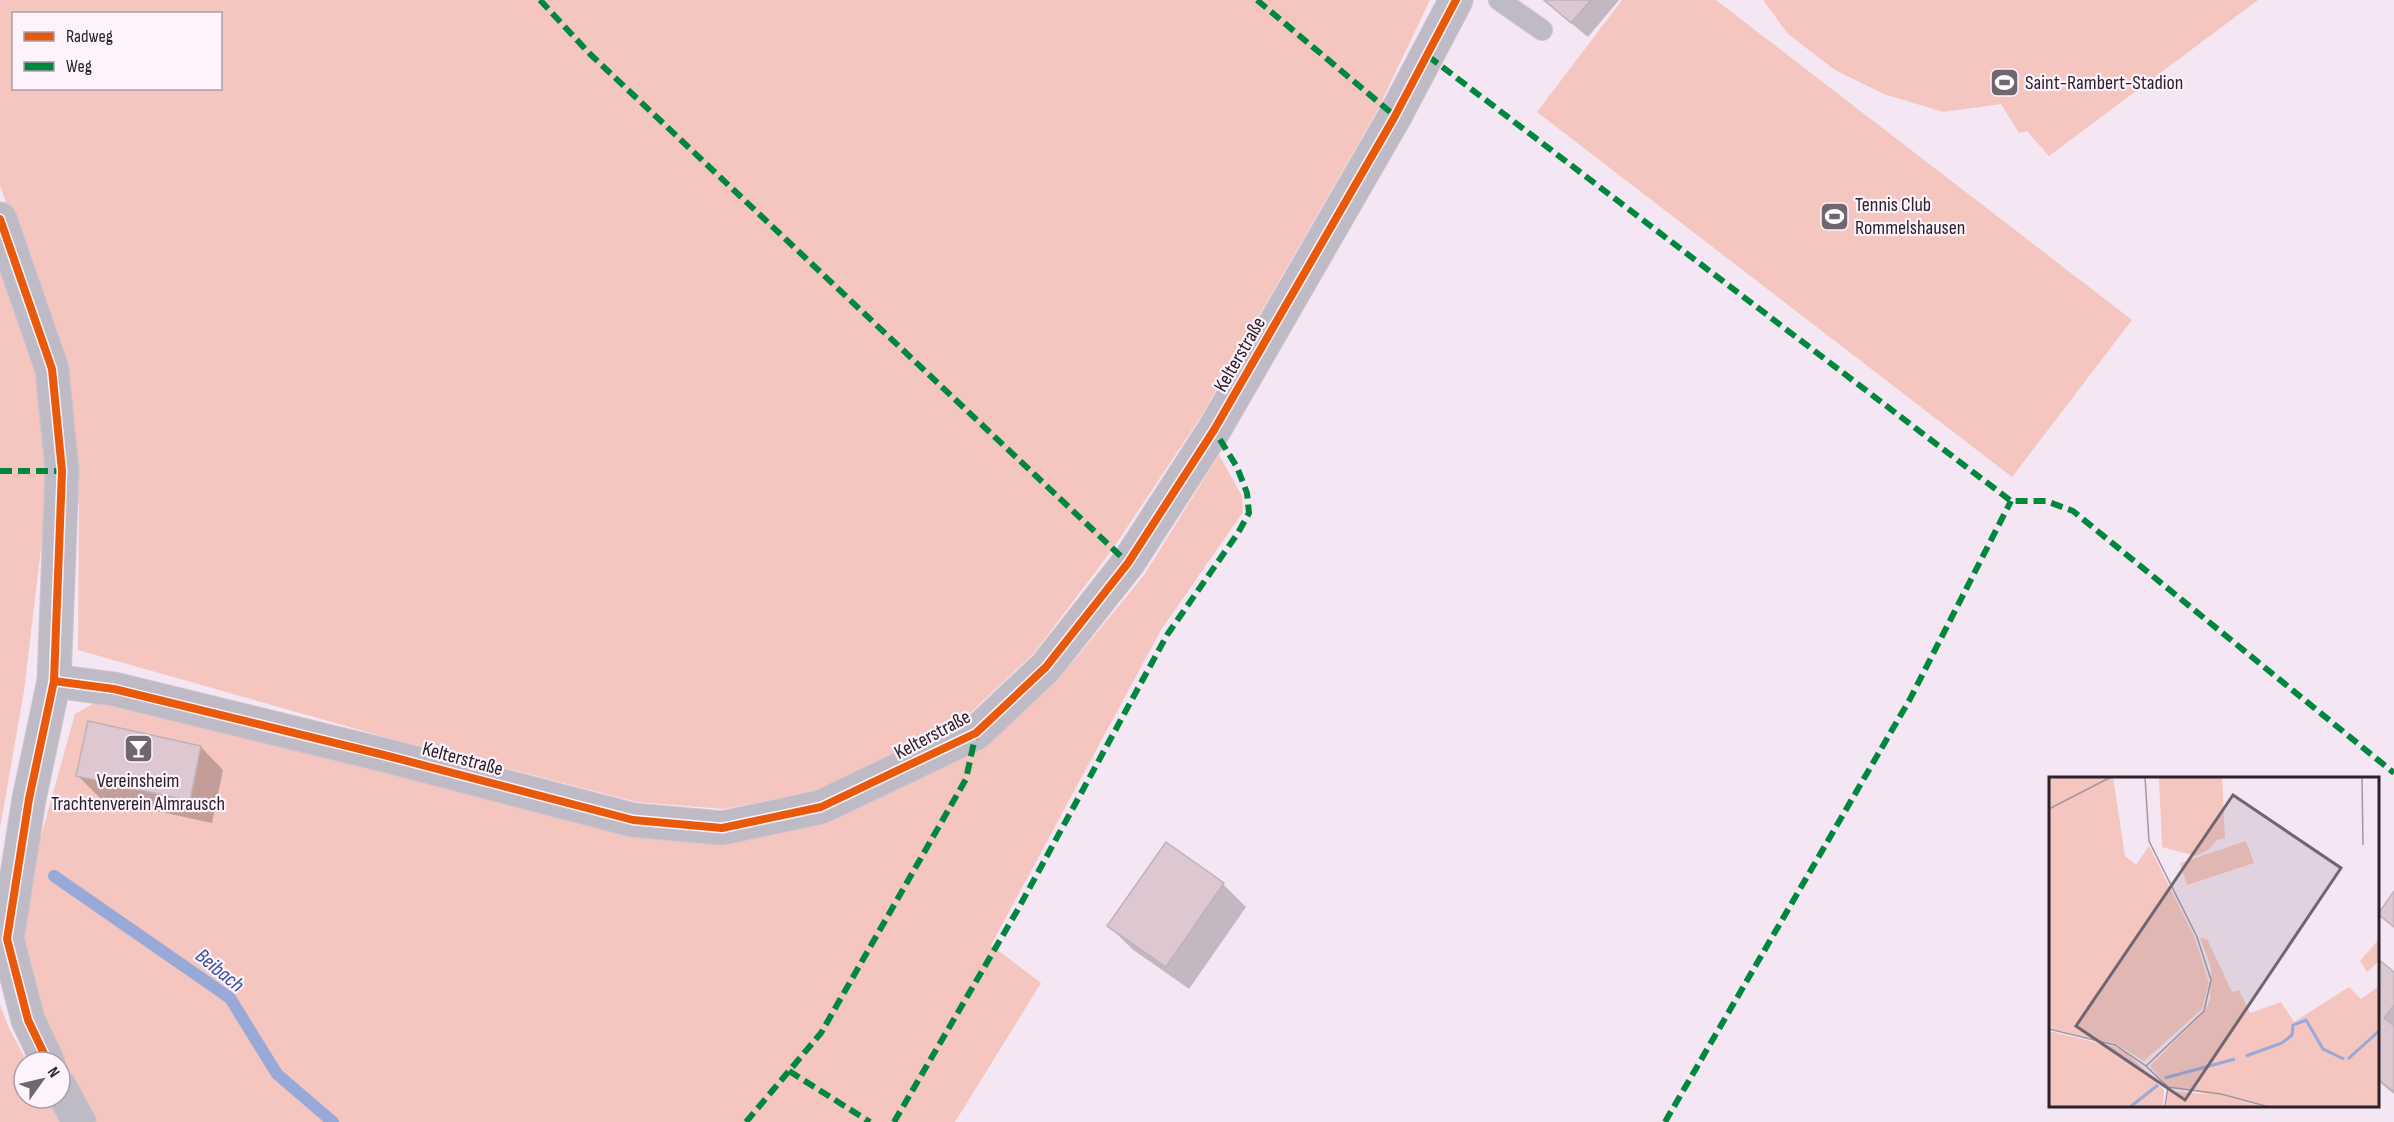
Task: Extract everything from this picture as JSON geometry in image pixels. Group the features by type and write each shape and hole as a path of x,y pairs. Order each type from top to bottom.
{"street":[{"name":"Kelterstraße","path":"54,681 114,689 384,754 633,820 722,828 821,807 976,733 1046,667 1128,563 1214,430 1395,116 1456,0"},
{"path":"0,219 52,369 62,471 54,681 28,799 3,941 28,1020 42,1050"}],"lane":[{"path":"1499,0 1542,30"}],"shaded area":[{"path":"0,0 1430,0 1377,111 1200,418 1112,550 1034,653 948,734 816,791 724,809 637,802 392,739 78,650 79,507 63,367 0,185"},
{"name":"Tennis Club Rommelshausen","path":"1622,0 1716,0 2132,320 2012,477 1537,112"},
{"name":"Saint-Rambert-Stadion","path":"1763,0 2258,0 2049,156 2027,131 2019,133 2001,104 1943,112 1884,94 1835,70 1788,34"},
{"path":"0,264 39,376 47,498 24,691 0,828"},
{"path":"1219,455 1242,496 1243,512 1161,630 991,945 1041,983 955,1122 90,1122 72,1089 72,1050 53,1050 15,930 75,714 103,698 723,844 828,823 986,746 1058,680 1144,575"},
{"path":"0,1004 21,1050 12,1050 12,1110 53,1110 60,1122 0,1122"}],"building":[{"path":"1544,0 1591,0 1571,23"},
{"path":"88,721 201,746 190,801 76,776"},
{"path":"1166,842 1224,883 1166,967 1107,926"},
{"path":"2394,891 2394,927 2379,913"},
{"path":"2379,960 2394,972 2394,1005 2384,1018 2394,1026 2394,1092 2379,1080"}],"waterway":[{"name":"Beibach","path":"54,876 230,998 277,1074 333,1122"}],"marked path":[{"path":"540,0 590,54 1128,563"},
{"path":"1257,0 1395,116"},
{"path":"1428,56 2011,501 2046,501 2073,511 2394,773"},
{"path":"894,1122 1017,911 1167,635 1238,533 1249,513 1247,493 1237,467 1214,430"},
{"path":"0,471 62,471"},
{"path":"1665,1122 1910,699 2011,501"},
{"path":"746,1122 821,1033 966,779 976,733"},
{"path":"789,1071 870,1122"}],"cycle path":[{"path":"54,681 114,689 384,755 633,820 722,828 821,807 976,733 1046,667 1128,563 1214,430 1395,116 1456,0"},
{"path":"0,219 52,369 62,471 54,681 29,799 7,939 28,1020 42,1050"}],"place":[{"name":"Saint-Rambert-Stadion","path":"2004,82"},
{"name":"Tennis Club Rommelshausen","path":"1834,216"},
{"name":"Vereinsheim Trachtenverein Almrausch","path":"138,749"}]}
